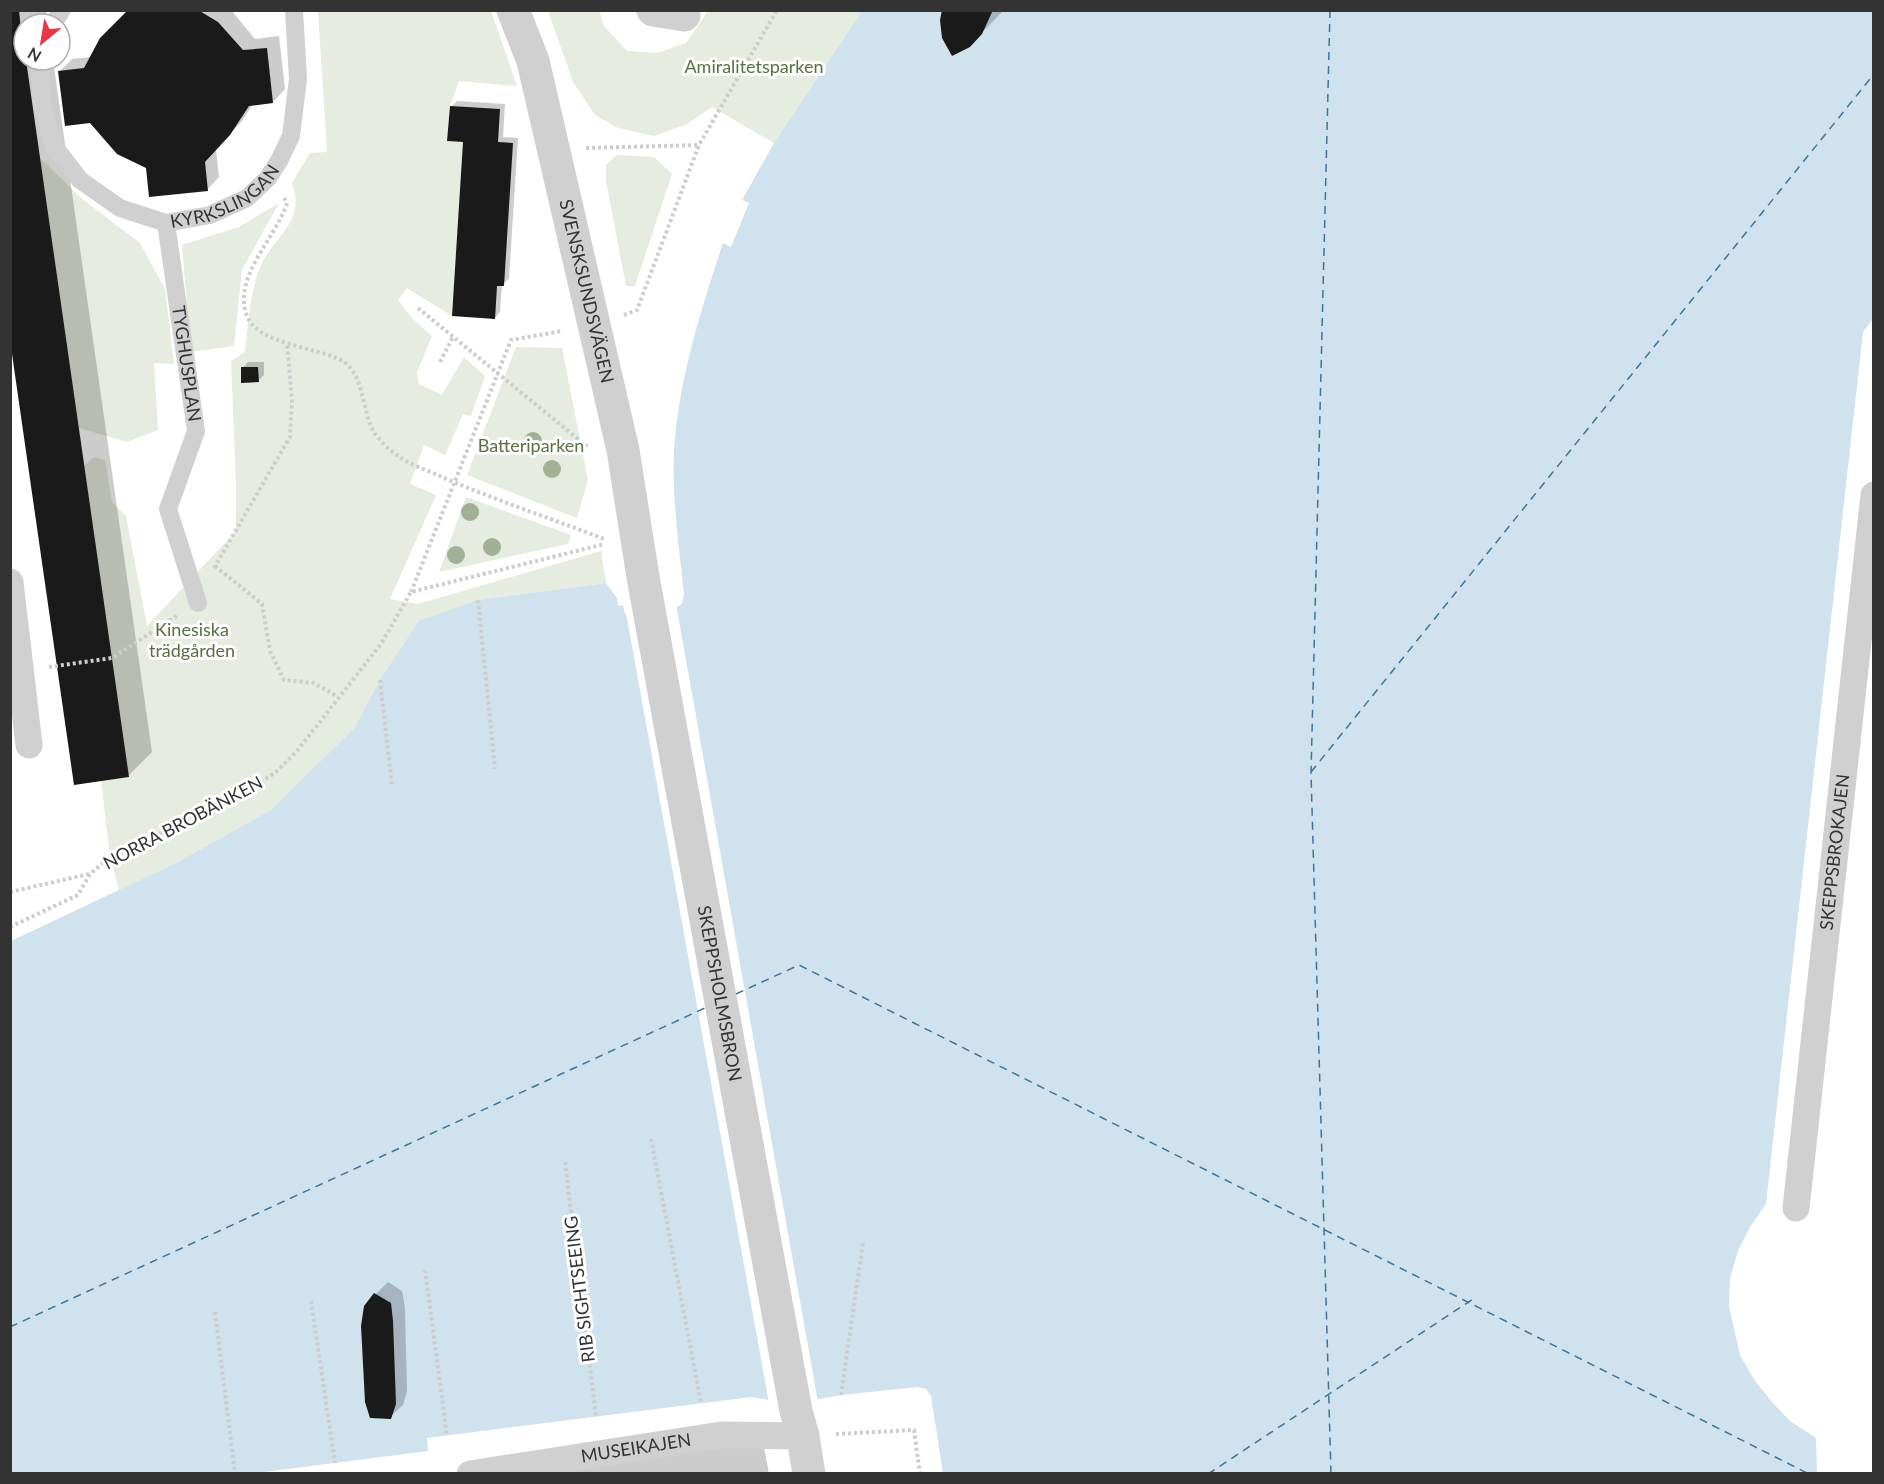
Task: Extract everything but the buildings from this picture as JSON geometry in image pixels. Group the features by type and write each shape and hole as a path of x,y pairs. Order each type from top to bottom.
{"street":[{"name":"SVENSKSUNDSVÄGEN","path":"513,10 533,61 554,149 623,450 643,577"},
{"path":"652,10 684,15"},
{"name":"SKEPPSBROKAJEN","path":"1796,1208 1874,495"},
{"name":"SKEPPSHOLMSBRON","path":"643,577 811,1427 809,1473"},
{"path":"10,582 29,745"},
{"name":"MUSEIKAJEN","path":"470,1473 721,1435 811,1427"}],"lane":[{"name":"KYRKSLINGAN","path":"41,72 42,106 54,146 80,180 120,208 166,223 210,215 247,198 268,178 291,136 298,79 294,10"},
{"name":"TYGHUSPLAN","path":"166,223 196,431 168,509 198,603"}],"path":[{"path":"594,326 637,310 699,145 777,10"},
{"path":"554,149 699,145"},
{"path":"268,178 281,191 287,203 248,278 244,302 248,318 261,332 345,363 358,382 374,432 397,456 454,482 613,542 411,592"},
{"path":"418,308 596,454"},
{"name":"NORRA BROBÄNKEN","path":"10,927 78,895 90,874 110,857 243,794 276,772 297,751 381,644 411,592 511,340 594,326"},
{"path":"441,362 453,337"},
{"path":"57,666 112,658 198,603 215,566 290,437 292,401 287,343"},
{"path":"215,566 262,604 270,651 284,680 314,683 338,697"},
{"path":"478,600 495,769"},
{"path":"380,680 392,786"},
{"path":"10,892 90,874"},
{"path":"651,1139 701,1403"},
{"name":"RIB SIGHTSEEING","path":"565,1162 596,1416"},
{"path":"841,1395 863,1243"},
{"path":"425,1270 447,1436"},
{"path":"311,1301 335,1463"},
{"path":"215,1312 235,1473"},
{"path":"811,1427 914,1430 920,1473"}],"green space":[{"name":"Kinesiska trädgården","path":"318,11 491,11 517,86 459,81 450,106 447,141 463,142 452,316 407,288 398,300 412,318 432,336 417,372 419,384 442,395 464,357 485,376 471,416 463,414 445,455 424,445 410,484 436,495 390,599 418,604 601,551 606,583 478,600 380,680 354,728 272,809 178,862 119,890 110,857 101,781 128,777 84,466 94,457 105,460 112,502 126,516 147,626 236,531 231,361 245,352 252,296 261,265 292,218 295,196 292,183 310,153 327,152"},
{"name":"Amiralitetsparken","path":"548,11 600,11 603,25 627,51 657,53 686,43 708,11 862,11 774,143 712,107 687,124 654,136 618,128 595,115 573,82"},
{"path":"617,155 654,157 672,174 635,286 626,286 606,181 606,165"},
{"path":"40,158 81,198 140,243 165,289 174,364 154,363 158,430 127,442 79,428"},
{"path":"279,203 242,270 234,346 191,352 182,245 239,227"},
{"name":"Batteriparken","path":"516,347 562,348 588,480 577,518 467,475"},
{"path":"466,497 571,535 568,544 439,572"}],"water":[{"path":"862,11 1873,11 1873,319 1863,332 1766,1204 1750,1227 1738,1251 1730,1278 1729,1306 1740,1355 1755,1381 1772,1402 1790,1421 1816,1438 1817,1473 943,1473 931,1396 926,1389 918,1387 841,1395 809,1401 781,1402 751,1397 427,1438 428,1451 256,1473 11,1474 11,941 178,862 272,809 354,728 380,680 419,621 478,600 606,583 617,598 618,606 623,605 625,614 677,607 682,604 684,594 675,506 676,425 685,372 707,294 723,243 731,247 749,203 742,200 774,143"}],"pier":[{"path":"624,602 627,610 676,604 818,1402 781,1405 769,1403"}],"ferry route":[{"path":"1330,10 1311,773 1331,1474"},
{"path":"1311,772 1874,74"},
{"path":"736,994 799,965 1809,1474"},
{"path":"10,1327 705,1008"},
{"path":"1208,1474 1473,1299"}]}
